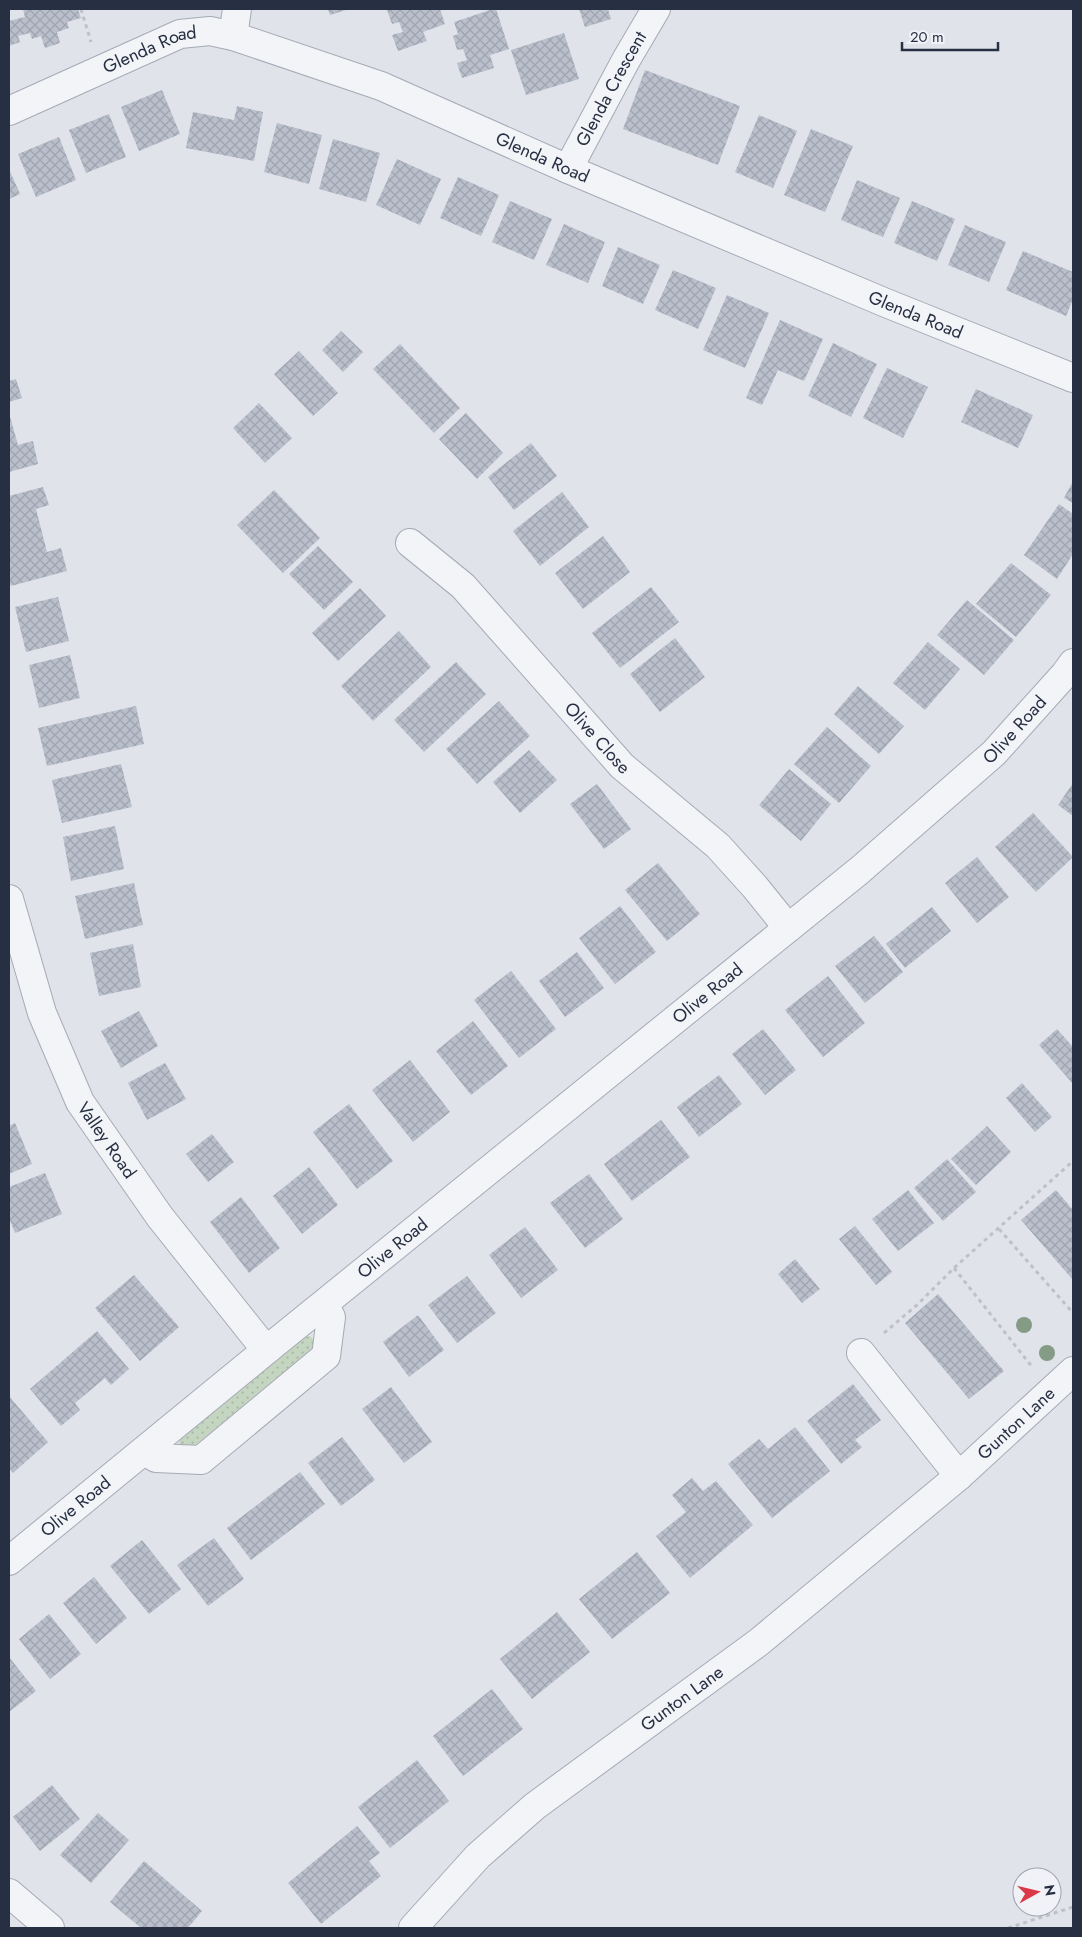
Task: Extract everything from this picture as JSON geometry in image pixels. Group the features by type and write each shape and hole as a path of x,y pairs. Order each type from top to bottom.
{"street":[{"path":"233,36 237,9"},
{"name":"Glenda Crescent","path":"568,169 626,60 656,9"},
{"name":"Glenda Road","path":"9,111 180,34 210,31 233,36 381,86 568,169 886,303 1073,378"},
{"name":"Olive Close","path":"410,543 463,586 622,766 718,846 756,887 788,928"},
{"name":"Olive Road","path":"9,1561 860,870 994,753 1073,663"},
{"name":"Valley Road","path":"9,899 42,1012 80,1102 160,1218 258,1340 269,1348"},
{"path":"144,1451 156,1458 201,1460 326,1356 331,1317 324,1305"},
{"path":"861,1353 959,1476"},
{"name":"Gunton Lane","path":"413,1928 478,1856 535,1806 759,1642 959,1476 1073,1371"},
{"path":"9,1893 50,1928"}],"path":[{"path":"861,1353 917,1305 954,1268 1073,1161"},
{"path":"999,1229 1073,1313"},
{"path":"954,1268 1052,1391"},
{"path":"1008,1928 1073,1907"}],"green space":[{"path":"310,1336 314,1341 312,1349 192,1448 183,1449 179,1443 181,1437 303,1337"}],"building":[{"path":"23,9 78,9 81,18 67,22 69,28 57,32 60,43 45,48 41,36 32,39 30,33 18,36 20,42 9,46 9,21 25,17"},
{"path":"328,9 349,9 330,15"},
{"path":"440,9 445,24 423,32 427,41 398,51 392,35 403,32 399,22 392,24 387,10"},
{"path":"496,9 509,49 490,55 494,68 462,78 457,63 467,60 463,49 457,50 453,36 458,34 454,22"},
{"path":"579,9 608,9 611,19 585,27"},
{"path":"564,33 579,79 526,95 511,50"},
{"path":"645,70 740,106 718,165 623,129"},
{"path":"162,90 180,134 139,151 121,107"},
{"path":"237,106 263,112 254,161 186,148 193,112 234,120"},
{"path":"109,114 126,157 86,173 69,130"},
{"path":"759,115 797,131 773,188 735,172"},
{"path":"277,123 322,135 309,184 264,172"},
{"path":"811,129 853,146 825,212 784,195"},
{"path":"59,137 76,180 36,197 18,154"},
{"path":"333,139 380,153 366,202 319,189"},
{"path":"397,159 441,179 420,225 376,205"},
{"path":"9,169 20,194 9,199"},
{"path":"458,177 499,195 481,236 440,218"},
{"path":"857,180 900,198 883,237 841,220"},
{"path":"510,201 552,219 534,260 492,242"},
{"path":"912,201 955,219 937,261 894,243"},
{"path":"564,224 605,242 588,283 546,265"},
{"path":"965,225 1006,242 989,282 948,265"},
{"path":"618,247 660,265 643,304 602,286"},
{"path":"1023,251 1073,272 1073,299 1066,316 1006,290"},
{"path":"673,270 716,288 698,329 655,310"},
{"path":"727,295 769,313 745,368 703,350"},
{"path":"780,320 823,339 804,381 778,370 762,405 746,398"},
{"path":"341,331 363,352 343,372 322,350"},
{"path":"833,343 877,364 851,417 808,396"},
{"path":"400,344 460,408 434,433 373,369"},
{"path":"299,351 338,393 313,416 274,374"},
{"path":"887,368 928,387 903,438 863,418"},
{"path":"16,379 22,398 9,402 9,381"},
{"path":"976,389 1033,415 1018,448 961,422"},
{"path":"259,403 292,438 265,463 233,428"},
{"path":"9,413 18,445 33,441 38,464 9,472"},
{"path":"466,413 503,453 477,479 439,439"},
{"path":"531,443 557,476 514,510 488,477"},
{"path":"1073,481 1073,503 1064,498"},
{"path":"43,487 49,505 36,509 47,552 61,548 67,571 11,586 9,580 9,496"},
{"path":"274,490 320,538 283,573 237,525"},
{"path":"562,492 589,527 540,566 513,531"},
{"path":"1059,504 1073,514 1073,554 1057,579 1024,555"},
{"path":"603,536 630,572 583,609 555,573"},
{"path":"318,546 353,582 324,610 289,574"},
{"path":"1011,563 1051,595 1016,637 976,604"},
{"path":"651,587 679,622 620,668 592,633"},
{"path":"360,588 386,616 338,661 312,633"},
{"path":"58,597 69,641 26,652 15,607"},
{"path":"967,600 1014,640 984,675 937,635"},
{"path":"399,631 431,667 373,721 341,686"},
{"path":"675,638 705,677 660,712 630,674"},
{"path":"928,642 960,669 925,710 893,683"},
{"path":"70,655 80,698 39,708 29,665"},
{"path":"456,662 486,694 424,752 394,720"},
{"path":"858,686 904,726 879,754 834,714"},
{"path":"499,701 530,736 477,784 446,749"},
{"path":"136,706 144,744 47,766 38,728"},
{"path":"827,727 871,766 839,803 794,764"},
{"path":"529,750 557,780 520,813 493,782"},
{"path":"121,764 132,807 62,823 52,780"},
{"path":"789,769 831,804 801,841 759,805"},
{"path":"1073,783 1073,816 1058,805"},
{"path":"597,784 631,829 604,849 570,804"},
{"path":"1033,813 1073,857 1036,892 995,847"},
{"path":"115,826 124,869 71,881 63,837"},
{"path":"977,857 1009,897 977,923 945,883"},
{"path":"658,863 700,914 667,941 625,890"},
{"path":"134,883 143,925 85,939 75,896"},
{"path":"620,906 656,952 615,984 579,938"},
{"path":"932,907 951,931 905,968 886,944"},
{"path":"874,936 903,972 865,1003 835,966"},
{"path":"133,944 141,987 99,996 90,953"},
{"path":"577,952 604,988 565,1017 539,981"},
{"path":"511,971 556,1029 519,1058 474,1000"},
{"path":"828,976 865,1023 823,1057 785,1010"},
{"path":"139,1011 158,1046 121,1068 101,1031"},
{"path":"473,1021 508,1066 471,1095 436,1051"},
{"path":"763,1029 796,1070 765,1095 732,1054"},
{"path":"1057,1029 1073,1047 1073,1084 1039,1045"},
{"path":"410,1060 450,1112 413,1142 372,1090"},
{"path":"165,1063 186,1099 147,1120 128,1083"},
{"path":"719,1075 742,1104 699,1137 677,1107"},
{"path":"1022,1083 1052,1117 1035,1132 1006,1098"},
{"path":"349,1104 393,1161 357,1189 313,1132"},
{"path":"661,1120 690,1157 632,1201 604,1164"},
{"path":"15,1123 32,1164 9,1174 9,1126"},
{"path":"987,1126 1011,1152 976,1185 951,1159"},
{"path":"212,1134 234,1162 208,1182 186,1154"},
{"path":"947,1159 976,1192 943,1221 914,1188"},
{"path":"309,1167 338,1205 302,1234 273,1196"},
{"path":"45,1173 62,1214 15,1233 9,1218 9,1187"},
{"path":"589,1174 623,1219 585,1248 550,1203"},
{"path":"908,1190 934,1223 898,1251 872,1219"},
{"path":"1056,1190 1073,1210 1073,1280 1021,1220"},
{"path":"241,1197 280,1248 249,1273 210,1222"},
{"path":"855,1226 892,1272 876,1285 839,1239"},
{"path":"525,1227 558,1270 521,1298 489,1255"},
{"path":"795,1259 820,1289 802,1303 778,1274"},
{"path":"134,1275 179,1327 140,1361 95,1308"},
{"path":"467,1276 496,1313 457,1343 428,1305"},
{"path":"938,1294 1004,1371 969,1399 905,1323"},
{"path":"418,1315 444,1350 409,1377 383,1342"},
{"path":"97,1331 129,1369 111,1385 105,1378 75,1403 80,1410 61,1426 30,1389"},
{"path":"853,1384 881,1420 855,1440 862,1447 841,1464 807,1421"},
{"path":"391,1387 432,1442 404,1463 362,1409"},
{"path":"9,1396 48,1442 13,1473 9,1468"},
{"path":"795,1427 830,1471 772,1518 728,1464 759,1439 768,1449"},
{"path":"342,1437 375,1480 341,1506 308,1463"},
{"path":"300,1472 325,1504 251,1560 227,1528"},
{"path":"692,1478 703,1491 716,1481 753,1525 690,1578 656,1536 686,1512 672,1495"},
{"path":"214,1538 244,1579 208,1606 177,1565"},
{"path":"142,1540 181,1589 149,1614 110,1566"},
{"path":"637,1552 670,1593 612,1639 579,1599"},
{"path":"94,1577 127,1618 96,1644 63,1603"},
{"path":"557,1612 590,1652 532,1699 500,1659"},
{"path":"49,1614 81,1654 50,1679 19,1639"},
{"path":"9,1657 36,1691 9,1712"},
{"path":"492,1689 523,1729 463,1776 433,1736"},
{"path":"417,1760 449,1801 390,1848 358,1807"},
{"path":"52,1785 80,1819 40,1851 13,1817"},
{"path":"98,1813 129,1840 91,1883 60,1855"},
{"path":"357,1826 380,1853 369,1861 381,1876 321,1924 288,1883"},
{"path":"144,1861 202,1911 188,1928 141,1928 110,1902"}]}
